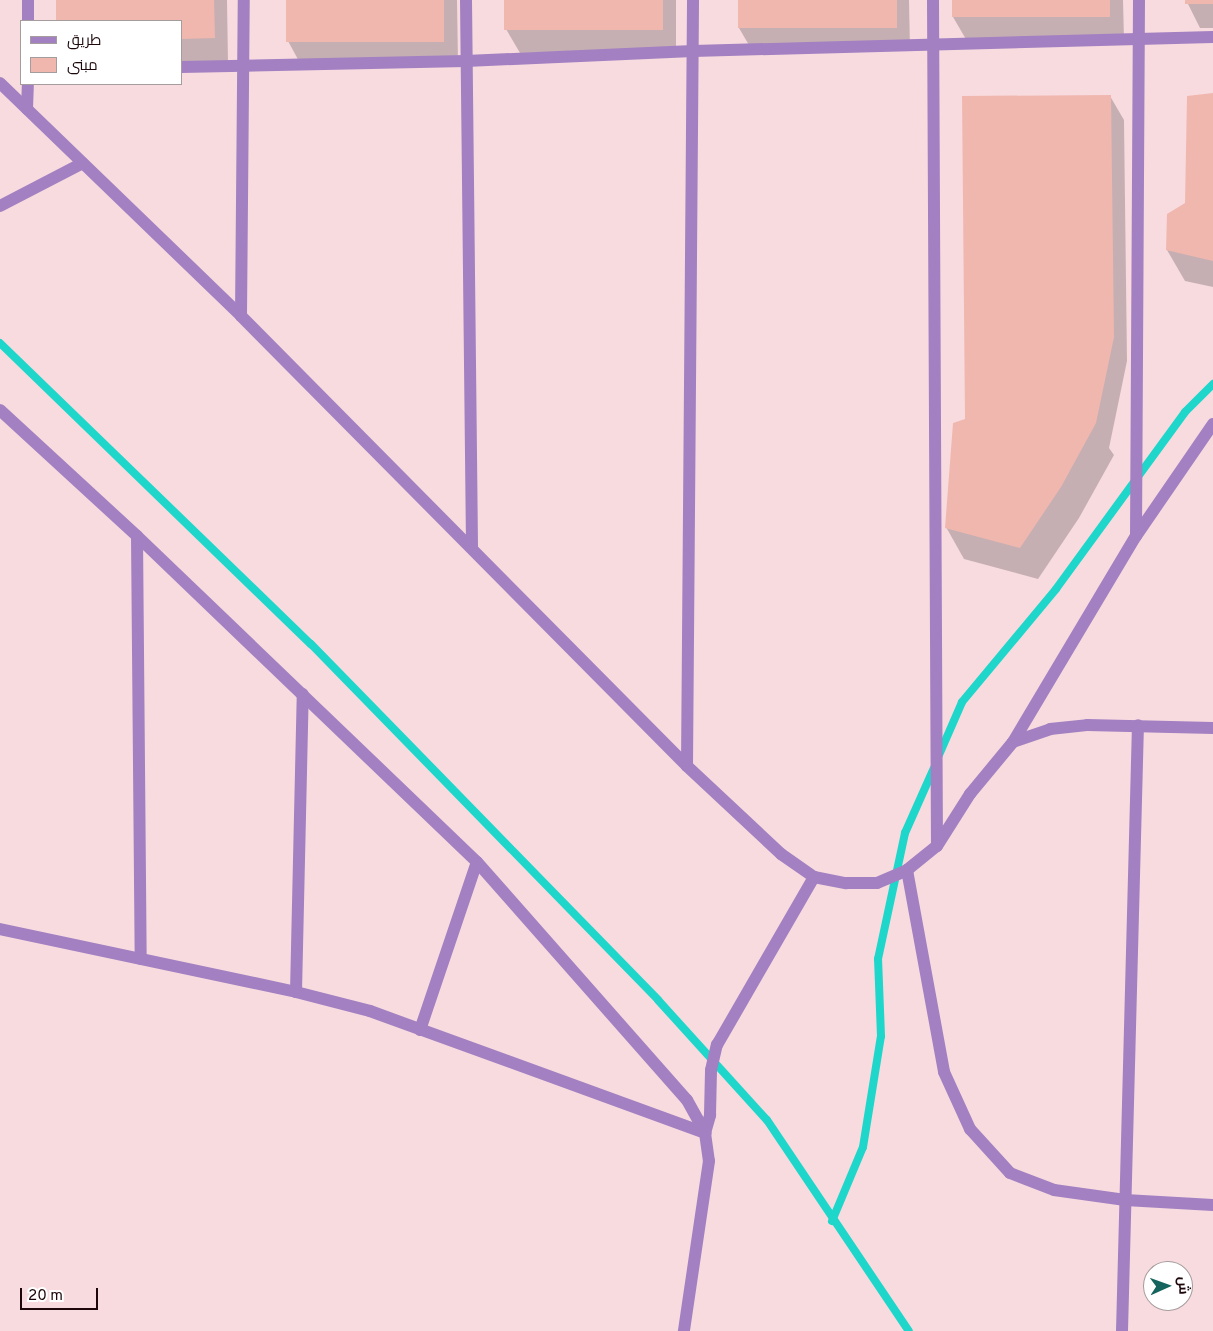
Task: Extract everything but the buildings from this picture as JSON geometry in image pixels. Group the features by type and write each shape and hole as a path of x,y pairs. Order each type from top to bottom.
{"street":[{"path":"28,0 28,20"},
{"path":"241,316 244,0"},
{"path":"466,0 472,547"},
{"path":"687,766 693,0"},
{"path":"933,0 935,43 937,846"},
{"path":"1136,536 1139,0"},
{"path":"182,67 466,62 693,51 1213,37"},
{"path":"0,83 241,316 687,766 781,854 814,877 846,883 877,883 907,870 937,846 970,794 1013,742 1136,536 1213,424"},
{"path":"27,109 28,85"},
{"path":"0,206 83,163"},
{"path":"0,410 137,536 477,862 687,1100 704,1133 709,1161 684,1331"},
{"path":"137,536 142,959"},
{"path":"296,992 303,694"},
{"path":"1013,742 1050,729 1087,725 1213,728"},
{"path":"1122,1331 1138,725"},
{"path":"420,1030 477,862"},
{"path":"907,870 944,1072 970,1129 1010,1173 1054,1190 1125,1200 1213,1205"},
{"path":"704,1133 710,1116 711,1070 717,1045 814,877"},
{"path":"0,929 296,992 370,1011 704,1133"}],"waterway":[{"path":"0,343 311,644 658,1000 767,1120 909,1331"},
{"path":"939,755 962,702 1056,589 1185,412 1213,384"},
{"path":"832,1221 863,1147 881,1036 878,959 905,833 934,768"}]}
